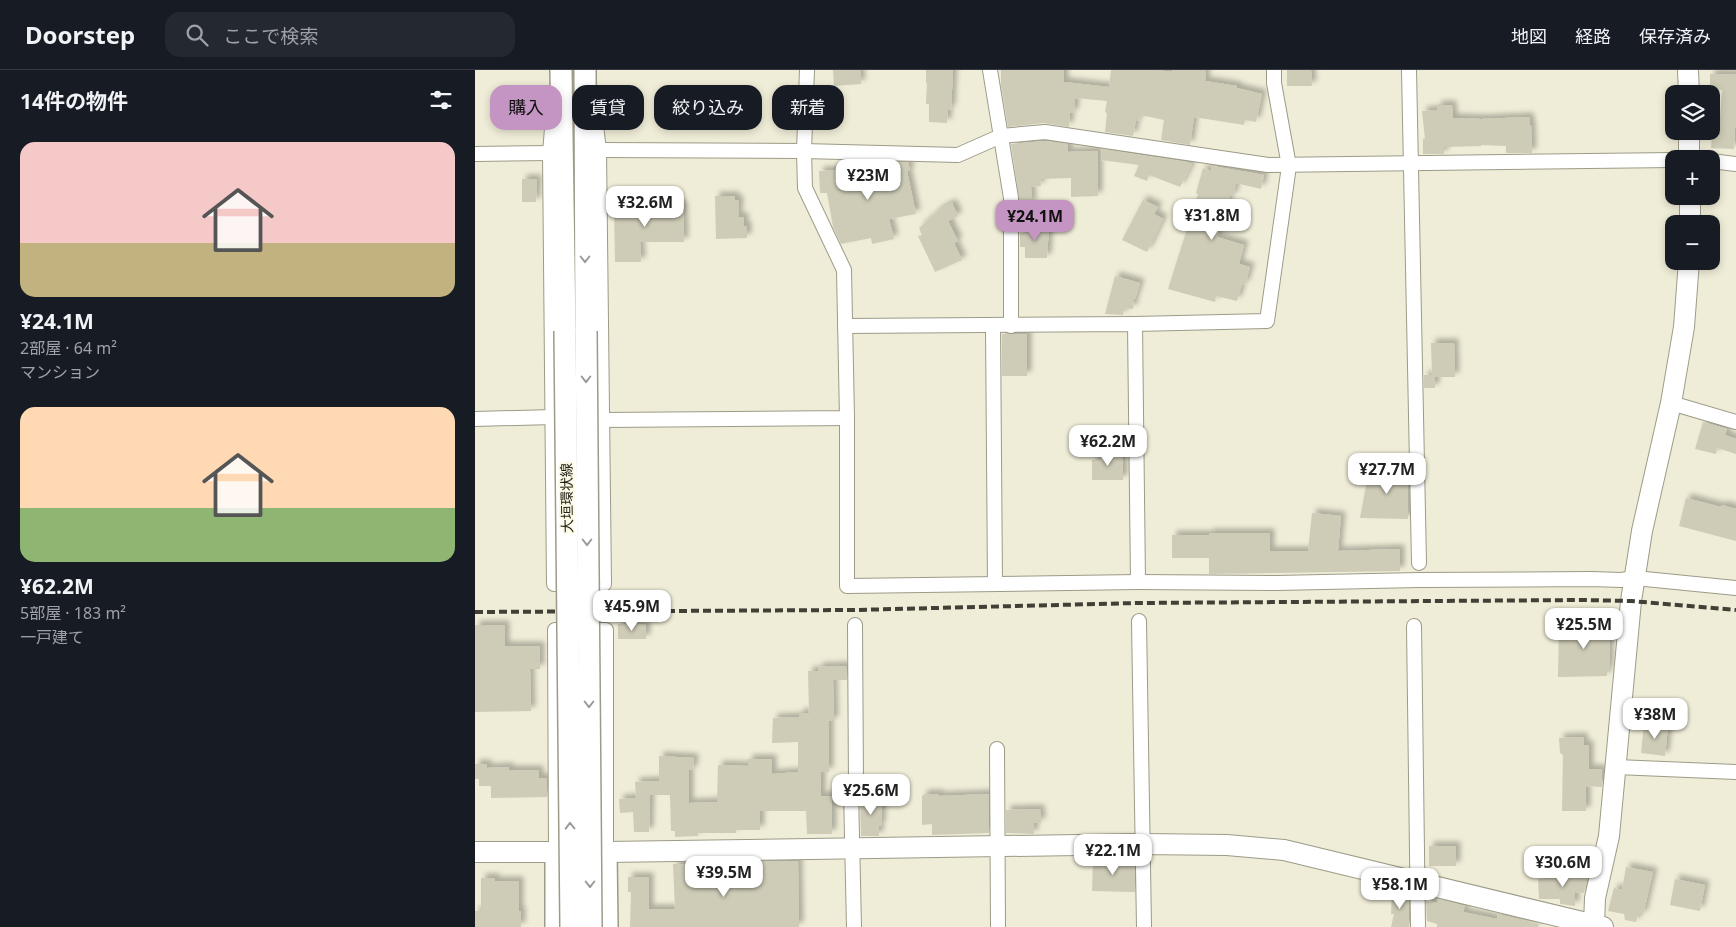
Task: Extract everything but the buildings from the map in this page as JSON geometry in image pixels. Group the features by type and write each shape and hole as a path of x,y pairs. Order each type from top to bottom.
{"main road":[{"name":"大垣環状線","path":"561,74 576,331 591,927"},
{"name":"大垣環状線","path":"571,927 576,331 585,74"},
{"path":"556,852 556,927"},
{"path":"606,852 607,927"}],"street":[{"path":"807,70 804,151 805,188 844,270 847,418 847,586 1139,582 1276,583 1591,578 1621,580 1635,578 1736,588"},
{"path":"991,70 1011,198 1011,326"},
{"path":"845,326 1011,326 1267,322 1289,166 1274,83 1274,70"},
{"path":"1409,70 1419,562"},
{"path":"1688,70 1689,85"},
{"path":"561,74 553,115 549,153 554,584 604,584 599,150 594,106 585,74"},
{"path":"599,150 804,151 958,155 1001,136 1045,132 1268,166 1665,160"},
{"path":"475,154 549,153"},
{"path":"1720,162 1736,164"},
{"path":"475,852 606,852 1143,844 1227,845 1285,850 1597,926 1595,898 1609,836 1627,641 1635,578 1642,531 1671,403 1683,327 1688,270"},
{"path":"1135,324 1139,582"},
{"path":"993,326 995,584"},
{"path":"1671,403 1736,422"},
{"path":"475,419 553,418"},
{"path":"602,420 847,418"},
{"path":"1139,620 1144,927"},
{"path":"854,927 851,791 856,784 855,625"},
{"path":"1414,626 1418,927"},
{"path":"556,852 555,630 605,630 606,852"},
{"path":"997,749 998,927"},
{"path":"1616,767 1736,772"}],"railway":[{"path":"475,612 854,610 1138,603 1584,600 1631,601 1736,610"}]}
